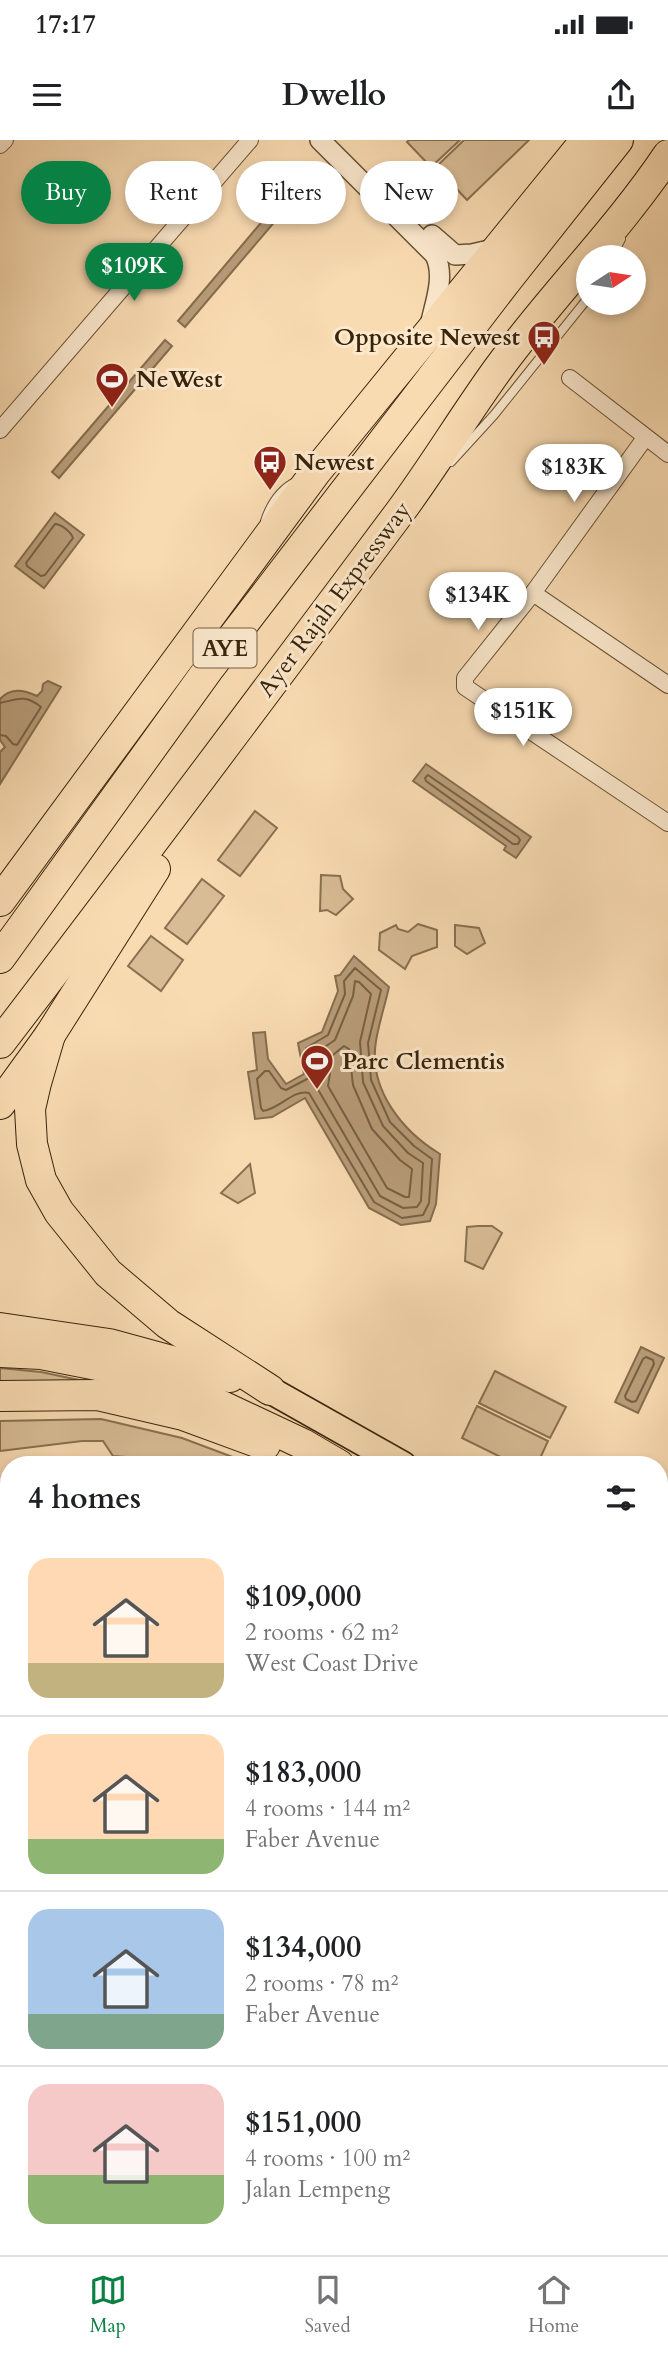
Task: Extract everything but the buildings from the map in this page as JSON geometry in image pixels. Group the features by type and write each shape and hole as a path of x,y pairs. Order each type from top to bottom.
{"highway":[{"path":"0,901 315,473 586,140"},
{"name":"AYE","path":"0,958 210,667 618,140"},
{"name":"Ayer Rajah Expressway","path":"0,1043 401,510 497,370 550,301 651,180 668,155"},
{"path":"0,1104 50,1035 153,873 158,860 162,831"},
{"path":"50,1035 30,1110 32,1144 41,1180 59,1212 108,1273 168,1324 270,1390"},
{"path":"6,1340 109,1344 201,1367 270,1390"},
{"path":"6,1340 41,1354 102,1366 190,1391 324,1456"},
{"path":"0,1396 97,1395 183,1415 291,1456"}],"main road":[{"path":"270,1390 386,1456"}],"street":[{"path":"0,145 5,140"},
{"path":"0,430 250,140"},
{"path":"320,140 341,150 450,253 472,254 499,248"},
{"path":"341,150 438,261 440,278 429,331"},
{"path":"569,378 668,454"},
{"path":"645,438 533,593 465,678 465,687 668,822"},
{"path":"533,593 668,685"}],"lane":[{"path":"628,224 651,180"},
{"path":"618,245 623,235"},
{"path":"446,468 502,406 576,313"},
{"path":"401,510 437,476"}],"shaded area":[{"path":"460,140 437,161 425,161 407,142"},
{"path":"464,140 529,140 467,200 458,190 458,161 442,161"},
{"path":"255,811 277,828 240,876 218,860"},
{"path":"321,875 340,876 343,889 353,899 336,915 327,910 320,911"},
{"path":"202,879 224,896 187,944 165,928"},
{"path":"418,924 437,930 437,947 412,956 405,969 379,950 380,933 396,925 398,929 408,932"},
{"path":"455,925 479,928 485,943 467,954 455,946"},
{"path":"151,936 183,960 161,991 128,966"},
{"path":"250,1164 255,1193 238,1203 221,1193"},
{"path":"492,1226 502,1233 483,1269 465,1261 467,1227"},
{"path":"0,1368 41,1372 98,1384 0,1386"},
{"path":"495,1371 566,1407 550,1438 479,1403"},
{"path":"477,1406 548,1441 541,1456 499,1456 462,1438"},
{"path":"101,1419 182,1438 230,1456 113,1456 103,1441 0,1451 0,1421"}],"water":[{"path":"260,224 273,224 185,327 178,321"},
{"name":"NeWest","path":"165,340 172,346 59,478 52,472"},
{"path":"55,513 84,535 44,588 15,566"},
{"path":"48,681 61,687 0,784 0,752 5,747 0,740 0,699 18,691 37,696 42,691 43,684"},
{"path":"426,764 531,837 516,858 504,850 506,846 413,781"},
{"name":"Parc Clementis","path":"354,956 389,987 376,1041 377,1076 383,1092 401,1121 426,1145 440,1154 436,1204 430,1221 401,1225 369,1208 305,1098 272,1117 255,1119 248,1072 257,1070 253,1033 265,1032 268,1059 286,1084 304,1074 298,1043 322,1032 338,991 335,976 340,975"},
{"path":"641,1347 664,1358 638,1413 615,1402"}],"place":[{"name":"Opposite Newest","path":"544,367"},
{"name":"NeWest","path":"112,409"},
{"name":"Newest","path":"270,492"},
{"name":"Parc Clementis","path":"317,1091"}]}
